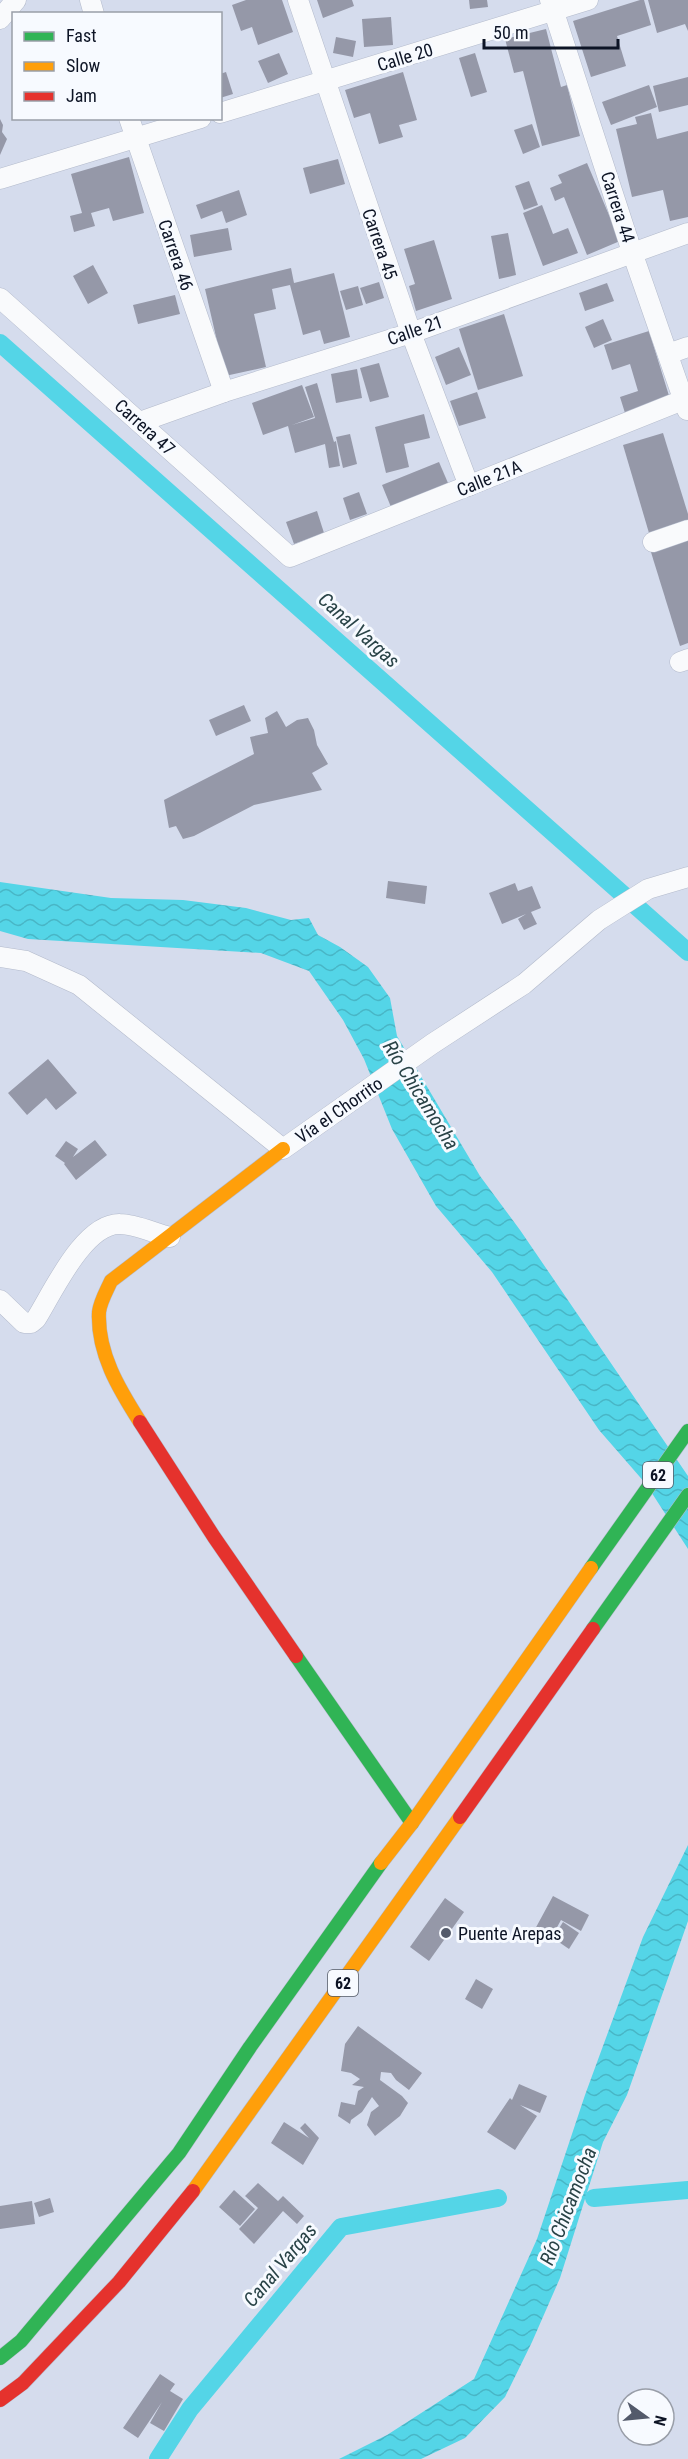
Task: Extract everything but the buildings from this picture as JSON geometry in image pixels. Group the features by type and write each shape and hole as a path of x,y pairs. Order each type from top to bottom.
{"main road":[{"path":"283,1149 111,1281 99,1310 103,1351 123,1395 214,1537 412,1823"},
{"name":"62","path":"0,2358 21,2341 179,2153 373,1873 412,1823 688,1431"},
{"name":"62","path":"0,2400 23,2383 120,2282 208,2173 688,1495"}],"street":[{"path":"0,19 16,0"},
{"name":"Carrera 45","path":"298,0 411,333 469,486"},
{"name":"Calle 20","path":"222,112 325,82 552,5 588,0"},
{"name":"Carrera 44","path":"552,5 632,252 687,403"},
{"name":"Carrera 46","path":"130,120 224,392"},
{"path":"0,179 194,120"},
{"name":"Calle 21","path":"140,422 224,392 411,333 688,233"},
{"name":"Carrera 47","path":"0,298 290,557"},
{"path":"668,354 688,348"},
{"name":"Calle 21A","path":"290,557 687,403"},
{"path":"653,542 688,530"},
{"name":"Vía el Chorrito","path":"0,957 26,961 79,985 283,1149 432,1044 524,984 599,920 648,889 688,877"},
{"path":"0,1300 24,1323 31,1323 36,1319 76,1253 99,1229 119,1224 170,1237"}],"water":[{"name":"Río Chicamocha","path":"0,882 111,898 183,900 246,908 291,920 309,918 318,935 368,967 390,998 397,1036 480,1176 520,1230 688,1476 688,1549 646,1484 599,1430 492,1272 436,1206 392,1129 364,1059 343,1020 309,971 261,953 28,939 0,931"},
{"name":"Río Chicamocha","path":"688,1845 688,1921 627,2095 603,2142 560,2278 505,2397 465,2438 421,2459 339,2459 387,2435 474,2379 537,2239 585,2095 643,1937"}],"waterway":[{"name":"Canal Vargas","path":"0,343 688,952"},
{"name":"Canal Vargas","path":"594,2198 688,2190"},
{"name":"Canal Vargas","path":"158,2459 190,2409 341,2227 498,2198"}],"traffic: fast":[{"path":"591,1568 688,1431"},
{"path":"593,1629 688,1495"},
{"path":"296,1656 412,1823"},
{"path":"0,2358 21,2341 179,2153 250,2047 381,1863"}],"traffic: slow":[{"path":"140,1422 117,1384 102,1342 99,1312 111,1281 283,1149"},
{"path":"381,1863 412,1823 591,1568"},
{"path":"193,2191 460,1817"}],"traffic: jam":[{"path":"140,1422 214,1537 296,1656"},
{"path":"460,1817 593,1629"},
{"path":"0,2400 23,2383 119,2282 193,2191"}],"place":[{"name":"Puente Arepas","path":"446,1933"}]}
